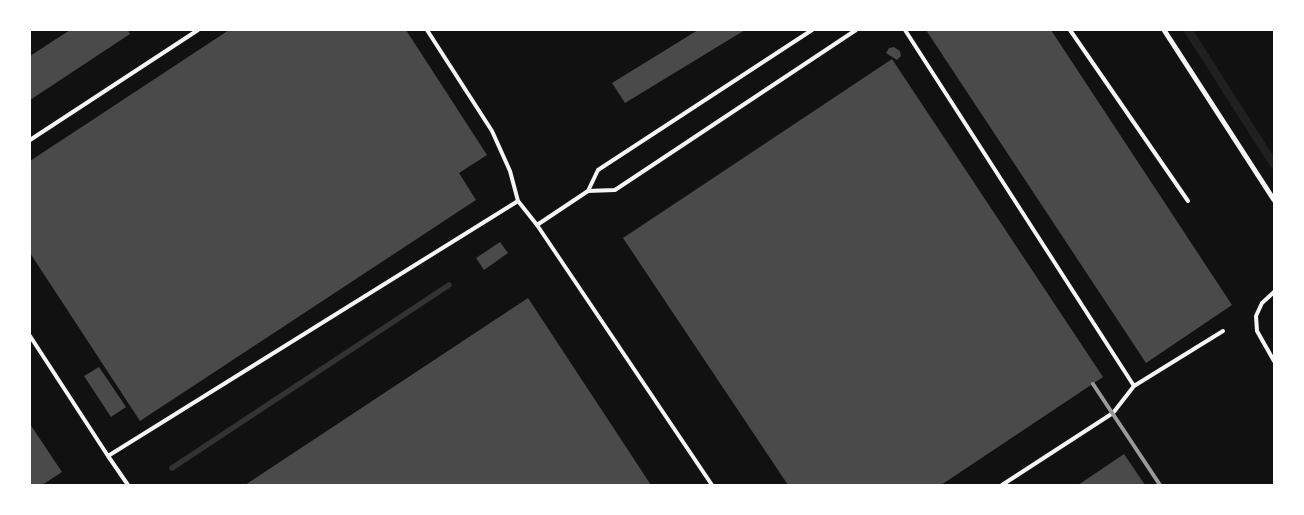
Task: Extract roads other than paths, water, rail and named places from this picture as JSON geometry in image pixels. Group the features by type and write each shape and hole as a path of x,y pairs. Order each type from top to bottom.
{"street":[{"path":"1164,30 1274,200"}],"lane":[{"path":"30,140 198,30"},
{"path":"427,30 492,131 510,171 518,201 537,225 712,485"},
{"path":"537,225 588,191 598,170 812,30"},
{"path":"588,191 615,190 856,30"},
{"path":"905,30 1134,386"},
{"path":"1070,30 1188,201"},
{"path":"108,456 518,201"},
{"path":"1274,292 1262,303 1256,316 1257,331 1274,361"},
{"path":"1002,485 1113,414 1134,386 1223,331"},
{"path":"30,336 128,485"}],"waterway":[{"path":"172,468 449,285"}],"railway":[{"path":"1093,384 1160,485"}]}
